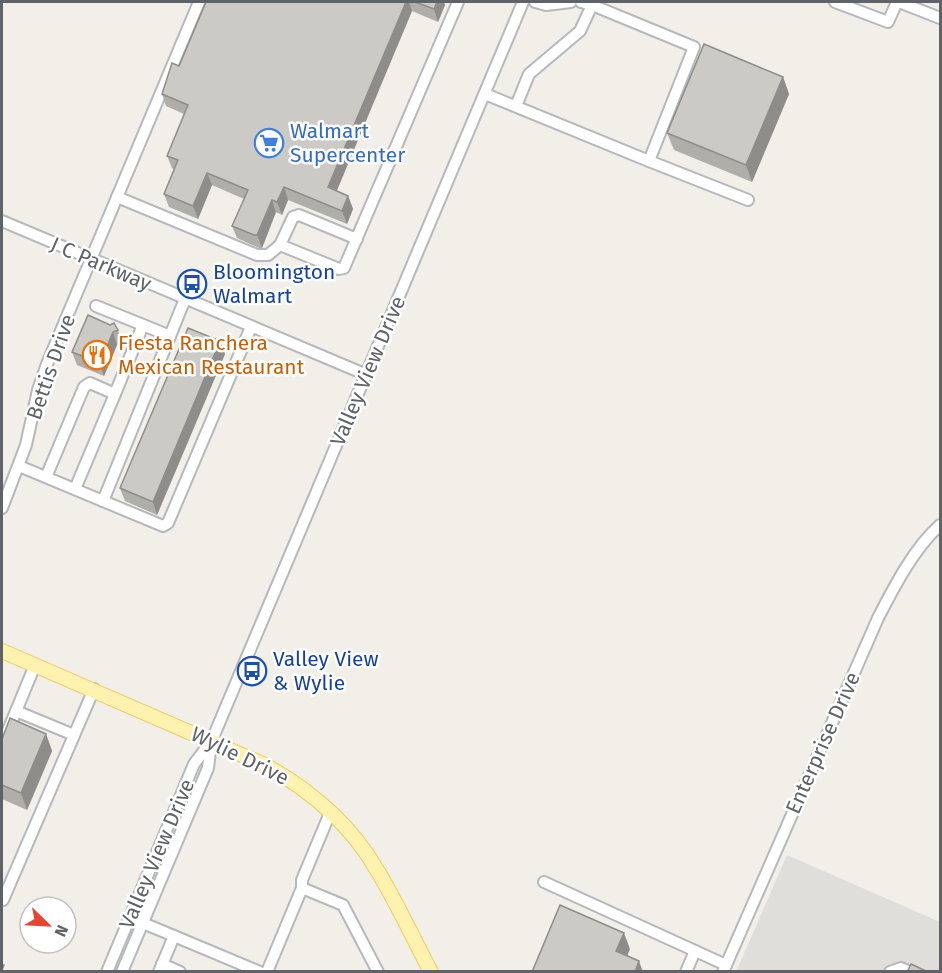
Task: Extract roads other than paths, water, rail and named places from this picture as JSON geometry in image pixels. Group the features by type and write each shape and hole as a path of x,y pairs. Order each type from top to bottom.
{"main road":[{"name":"Wylie Drive","path":"2,651 212,740 286,776 319,801 368,855 431,972"}],"street":[{"name":"Bettis Drive","path":"2,508 26,445 47,364 199,2"},
{"path":"280,245 339,269 344,268 458,2"},
{"name":"Valley View Drive","path":"107,972 194,764 212,740 523,2"},
{"path":"535,2 546,5 571,2"},
{"path":"835,2 888,22 898,2 940,18"},
{"path":"516,106 529,74 580,31 586,3 694,47 649,160"},
{"path":"485,94 748,200"},
{"path":"117,197 257,255 268,255 280,245 293,217 299,215 357,239"},
{"name":"J C Parkway","path":"2,221 367,375"},
{"path":"103,501 185,299"},
{"path":"96,306 170,336"},
{"path":"75,489 142,325"},
{"path":"19,466 164,526 168,524 251,327"},
{"path":"46,477 84,387 90,383 115,394"},
{"name":"Enterprise Drive","path":"724,968 878,618 897,581 932,532 940,525"},
{"path":"2,745 35,664"},
{"path":"2,900 94,689"},
{"path":"16,711 74,735"},
{"name":"Valley View Drive","path":"122,972 208,768 212,740"},
{"path":"267,972 330,813"},
{"path":"544,882 695,951 724,968"},
{"path":"302,888 343,905 378,972"},
{"path":"130,918 260,972"},
{"path":"174,936 160,968 180,972"},
{"path":"686,972 695,951"},
{"path":"890,972 901,968 910,972"}],"place":[{"name":"Walmart Supercenter","path":"269,143"},
{"name":"Bloomington Walmart","path":"192,284"},
{"name":"Fiesta Ranchera Mexican Restaurant","path":"97,355"},
{"name":"Valley View & Wylie","path":"252,671"}]}
